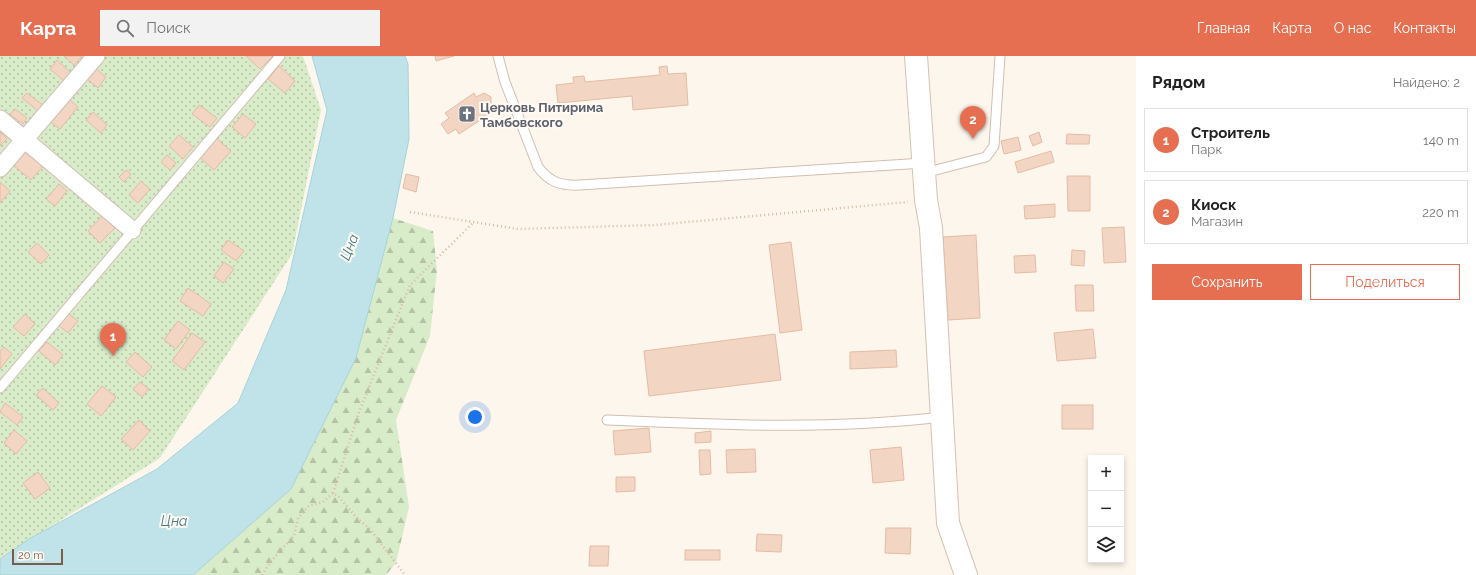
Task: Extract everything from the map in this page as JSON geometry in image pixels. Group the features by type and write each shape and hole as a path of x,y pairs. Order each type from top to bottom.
{"street":[{"path":"0,168 96,56"},
{"path":"916,56 926,200 931,228 948,523 966,575"},
{"path":"0,119 132,230"}],"lane":[{"path":"0,388 280,56"},
{"path":"498,56 505,82 538,166 544,176 556,183 567,186 924,168 986,157 994,146 1000,56"},
{"path":"606,420 751,426 897,422 942,417"}],"path":[{"path":"410,212 518,229 655,225 926,200"},
{"path":"262,575 271,561 294,536 298,518 309,506 323,502 332,493 359,412 410,285 475,222"},
{"path":"332,493 339,497 357,518 370,529 405,575"}],"green space":[{"path":"0,56 303,56 321,110 292,254 160,458 0,558"},
{"path":"393,218 433,231 437,270 430,336 396,420 409,507 396,563 386,575 193,575 291,489 356,358"}],"water":[{"name":"Цна","path":"312,56 405,56 408,64 409,139 393,218 356,358 291,489 193,575 0,575 0,559 29,539 157,469 238,403 286,290 327,110"}],"building":[{"path":"64,56 82,56 74,65"},
{"path":"246,56 273,56 260,69"},
{"path":"435,56 454,56 436,61"},
{"path":"57,60 71,73 64,81 50,69"},
{"path":"279,66 295,81 285,93 268,79"},
{"path":"667,66 668,74 686,73 688,105 633,110 632,96 558,103 556,85 574,83 573,77 584,76 585,82 660,75 659,67"},
{"path":"95,68 106,77 98,88 86,78"},
{"path":"27,93 43,105 38,111 22,98"},
{"name":"Церковь Питирима Тамбовского","path":"474,93 476,97 484,93 491,97 491,107 485,111 488,115 459,134 456,129 448,134 441,124 449,118 445,113"},
{"path":"68,98 78,107 60,129 49,121"},
{"path":"199,105 217,118 210,127 192,114"},
{"path":"15,109 27,118 23,124 10,115"},
{"path":"93,112 107,125 101,133 86,120"},
{"path":"243,114 256,124 245,138 232,127"},
{"path":"0,132 7,139 0,146"},
{"path":"1039,132 1042,142 1033,146 1029,136"},
{"path":"1067,134 1090,135 1089,144 1066,144"},
{"path":"179,135 193,147 183,159 169,146"},
{"path":"215,137 231,151 214,170 198,156"},
{"path":"1018,137 1021,150 1004,154 1001,141"},
{"path":"26,150 44,165 31,180 13,165"},
{"path":"1051,151 1054,162 1018,173 1015,162"},
{"path":"167,155 176,163 170,170 161,162"},
{"path":"126,170 131,174 124,182 119,177"},
{"path":"406,174 419,177 416,192 403,188"},
{"path":"1067,176 1090,176 1090,211 1068,211"},
{"path":"141,181 150,189 138,203 129,195"},
{"path":"0,182 10,191 0,203"},
{"path":"59,184 67,191 55,206 46,199"},
{"path":"1055,204 1055,217 1025,219 1024,206"},
{"path":"102,216 115,228 100,243 88,231"},
{"path":"1124,227 1126,262 1104,263 1102,228"},
{"path":"976,235 980,318 948,320 943,237"},
{"path":"228,240 244,251 236,261 221,250"},
{"path":"791,242 802,330 780,333 769,245"},
{"path":"37,243 49,255 41,264 28,252"},
{"path":"1072,250 1085,251 1084,266 1071,265"},
{"path":"1035,255 1036,272 1015,273 1014,256"},
{"path":"224,262 234,269 223,283 214,276"},
{"path":"1075,285 1093,285 1094,311 1076,311"},
{"path":"188,288 211,304 203,316 180,301"},
{"path":"68,313 78,321 68,333 58,325"},
{"path":"25,314 35,324 24,336 13,327"},
{"path":"178,321 190,330 176,349 164,340"},
{"path":"1093,329 1096,358 1057,361 1054,333"},
{"path":"192,333 205,342 184,370 172,361"},
{"path":"775,334 781,380 649,396 644,351"},
{"path":"47,342 63,355 55,365 39,351"},
{"path":"4,347 12,354 0,369 0,351"},
{"path":"896,350 897,367 850,369 850,352"},
{"path":"135,352 152,367 143,377 126,362"},
{"path":"140,382 149,389 142,397 133,389"},
{"path":"102,386 116,397 101,416 87,404"},
{"path":"43,388 59,403 53,410 36,395"},
{"path":"5,403 23,417 17,425 0,412"},
{"path":"1062,405 1093,405 1093,429 1062,429"},
{"path":"139,420 150,431 133,450 121,439"},
{"path":"649,428 651,452 615,455 613,431"},
{"path":"14,430 27,441 16,454 4,443"},
{"path":"711,431 711,442 695,443 695,433"},
{"path":"901,447 904,480 873,483 870,450"},
{"path":"755,449 756,472 727,473 726,450"},
{"path":"699,450 710,450 711,474 700,475"},
{"path":"38,472 50,488 35,499 23,483"},
{"path":"616,477 635,477 635,491 616,492"},
{"path":"886,528 911,528 910,554 885,553"},
{"path":"757,534 782,535 781,552 756,551"},
{"path":"590,546 609,546 608,566 589,566"},
{"path":"685,550 720,550 720,560 685,560"}],"place":[{"name":"Церковь Питирима Тамбовского","path":"467,114"},
{"name":"Киоск","path":"973,139"},
{"name":"Строитель","path":"113,356"}]}
